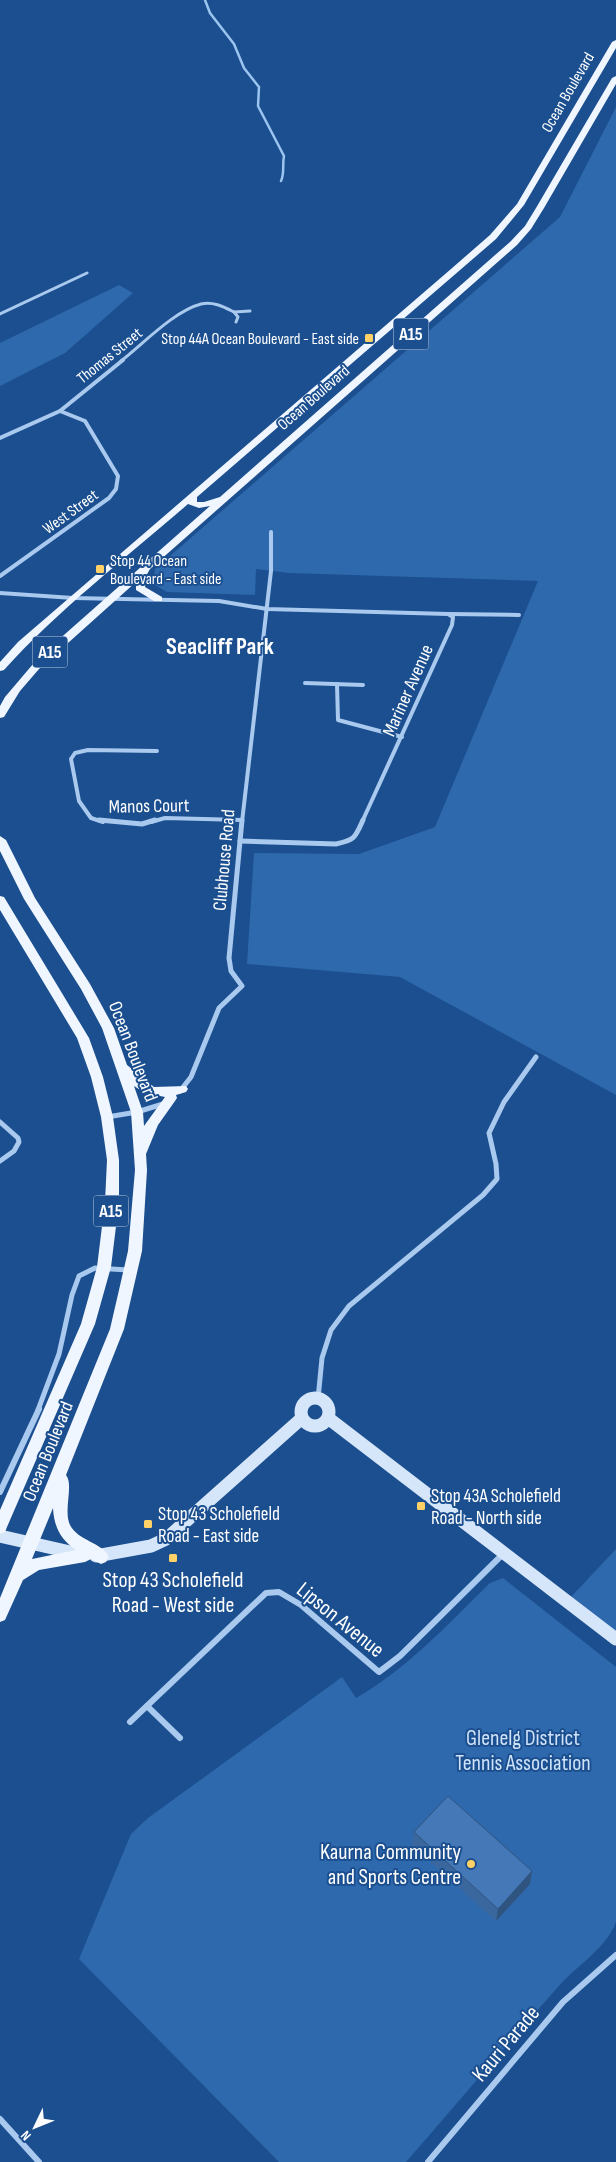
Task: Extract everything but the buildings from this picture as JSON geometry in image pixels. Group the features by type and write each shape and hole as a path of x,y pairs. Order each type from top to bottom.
{"main road":[{"name":"Ocean Boulevard","path":"0,668 22,644 74,598 454,271 507,222 545,165 616,42"},
{"name":"Ocean Boulevard","path":"0,714 27,674 110,598 514,243 528,227 542,205 616,78"},
{"path":"192,497 192,503 202,505 219,498 237,486"},
{"path":"158,599 140,588 139,582 141,576 159,555"},
{"name":"Ocean Boulevard","path":"0,840 30,899 86,988 108,1028 137,1112 140,1158 135,1251 117,1329 32,1544 0,1616"},
{"name":"Ocean Boulevard","path":"0,900 83,1038 97,1077 107,1117 113,1160 112,1202 104,1267 88,1324 0,1527"},
{"path":"122,1067 144,1088 153,1092 166,1094 182,1089"},
{"path":"140,1158 152,1123 171,1098"},
{"path":"63,1465 58,1515 74,1542 101,1557"},
{"path":"18,1575 36,1564 85,1555"}],"street":[{"path":"0,314 87,273"},
{"name":"Thomas Street","path":"0,438 60,411 176,316 201,304 217,304 234,312"},
{"path":"234,312 250,310"},
{"path":"234,312 238,317 236,322"},
{"name":"West Street","path":"0,576 109,498 116,489 118,476 85,421 60,411"},
{"name":"Clubhouse Road","path":"107,1117 137,1112 161,1105 182,1089 191,1077 219,1008 242,986 231,971 229,958 242,820 271,571 271,532"},
{"name":"Mariner Avenue","path":"0,593 74,598 219,601 267,609 448,614 453,617 452,625 355,838 351,842 336,844 240,841"},
{"path":"448,614 519,615"},
{"path":"306,683 363,685"},
{"path":"338,684 338,720 344,724 402,737"},
{"name":"Manos Court","path":"157,751 88,750 75,752 71,759 79,801 91,818 104,822 142,824 165,818 242,820"},
{"path":"318,1400 322,1358 330,1330 349,1306 483,1195 497,1179 496,1164 489,1133 504,1102 536,1057"},
{"path":"0,1122 18,1138 19,1142 14,1151 0,1161"},
{"name":"Ocean Boulevard","path":"0,1492 43,1402 59,1353 79,1276 85,1272 104,1267 130,1270"},
{"path":"308,1400 324,1401 330,1409 328,1418 324,1422 312,1424 302,1418 300,1413 304,1403 308,1400"},
{"path":"0,1536 101,1557 151,1546 166,1539 302,1418"},
{"path":"328,1418 359,1440 616,1640"},
{"name":"Lipson Avenue","path":"130,1722 266,1593 279,1592 301,1605 379,1672 400,1656 504,1553"},
{"path":"147,1706 180,1738"},
{"name":"Kauri Parade","path":"428,2162 563,2002 616,1955"},
{"path":"0,2118 39,2162"}],"green space":[{"path":"616,107 616,1095 400,977 247,964 254,853 359,854 435,827 538,581 289,573 256,569 255,595 167,592 153,584 155,569 560,217"},
{"path":"119,285 133,293 65,353 0,386 0,343"},
{"path":"616,1549 616,1633 571,1597"},
{"name":"Glenelg District Tennis Association","path":"503,1578 616,1667 616,1922 598,1949 565,1979 406,2162 279,2162 79,1959 131,1834 148,1818 342,1677 356,1698 375,1686 410,1660 490,1583"}],"waterway":[{"path":"205,0 210,13 234,44 244,68 259,87 258,106 284,156 281,181"}],"place":[{"name":"Stop 44A Ocean Boulevard - East side","path":"369,338"},
{"name":"Stop 44 Ocean Boulevard - East side","path":"100,569"},
{"name":"Stop 43A Scholefield Road - North side","path":"421,1506"},
{"name":"Stop 43 Scholefield Road - East side","path":"148,1524"},
{"name":"Stop 43 Scholefield Road - West side","path":"173,1558"},
{"name":"Kaurna Community and Sports Centre","path":"471,1864"}],"district":[{"name":"Seacliff Park","path":"220,646"}]}
